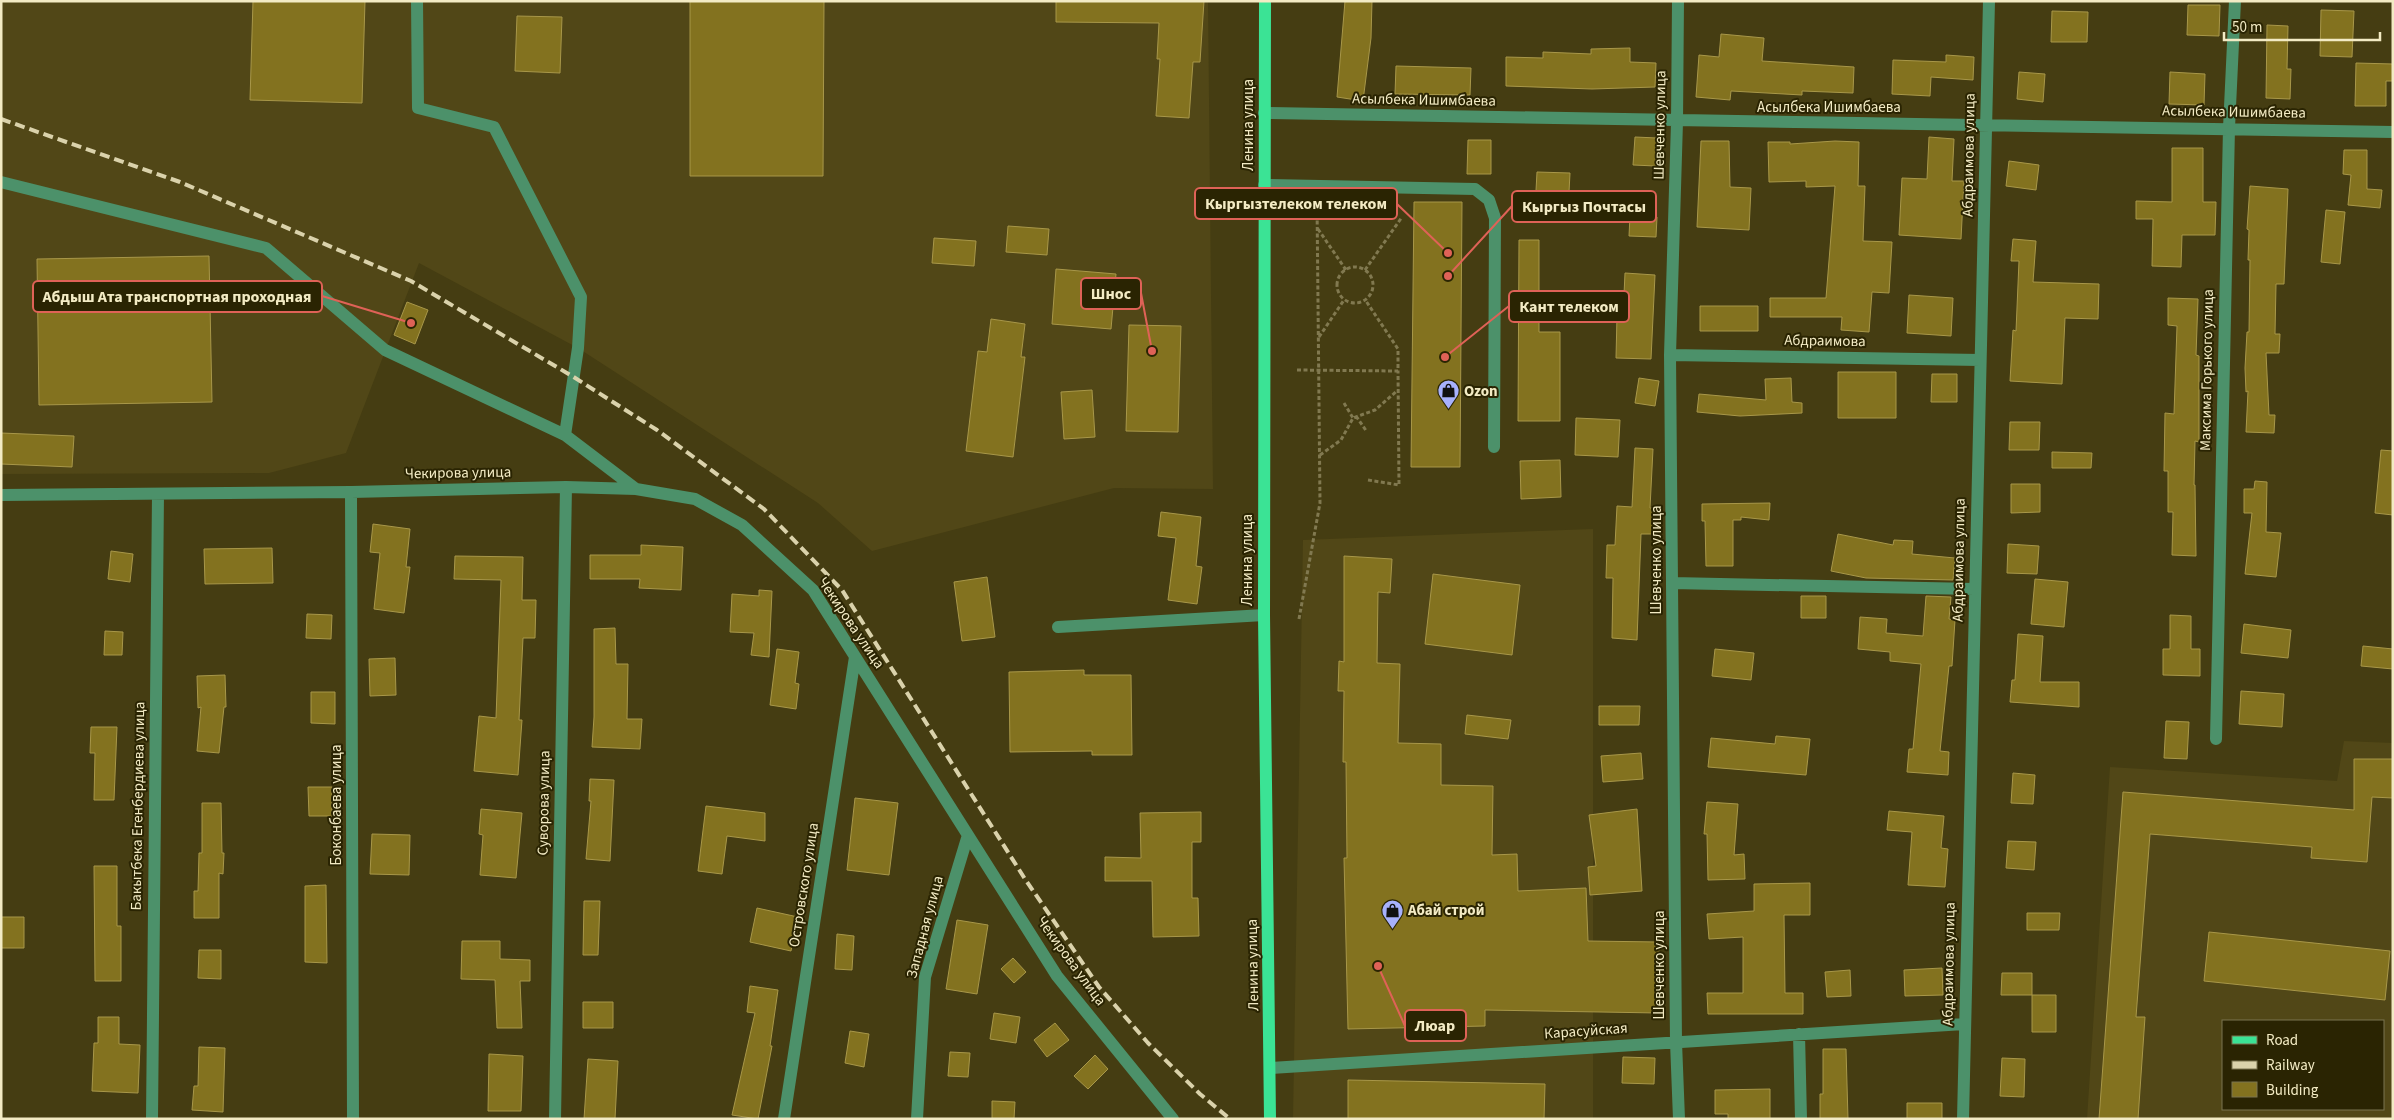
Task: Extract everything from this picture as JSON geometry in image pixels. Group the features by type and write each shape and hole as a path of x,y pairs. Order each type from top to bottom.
{"main road":[{"name":"Ленина улица","path":"1265,1 1264,615 1271,1068 1270,1119"}],"street":[{"path":"417,1 418,108 494,126 581,297 578,348 565,435"},
{"name":"Шевченко улица","path":"1678,1 1677,122 1670,355 1676,1042 1679,1119"},
{"name":"Абдраимова улица","path":"1963,1119 1989,1"},
{"name":"Максима Горького улица","path":"2216,740 2229,128 2235,1"},
{"name":"Асылбека Ишимбаева","path":"1264,113 1677,122 1986,124 2393,132"},
{"path":"1,182 266,248 385,350 565,435 636,490"},
{"path":"1264,185 1476,189 1489,200 1495,218 1494,447"},
{"name":"Абдраимова","path":"1670,355 1980,360"},
{"name":"Чекирова улица","path":"1,495 351,492 566,487 636,490 695,499 742,526 813,590 1057,976 1173,1119"},
{"name":"Суворова улица","path":"555,1119 566,487"},
{"name":"Боконбаева улица","path":"351,492 352,1119"},
{"name":"Бакытбека Егенбердиева улица","path":"152,1119 158,494"},
{"path":"1672,583 1974,589"},
{"path":"1058,627 1264,615"},
{"name":"Островского улица","path":"784,1119 855,657"},
{"name":"Западная улица","path":"917,1119 925,977 968,835"},
{"name":"Карасуйская","path":"1271,1068 1964,1024"},
{"path":"1799,1034 1801,1119"}],"path":[{"path":"1299,619 1320,503 1317,186"},
{"path":"1365,270 1402,217"},
{"path":"1318,229 1346,270"},
{"path":"1357,267 1365,270 1371,277 1374,286 1372,294 1366,300 1353,304 1344,300 1337,290 1340,274 1346,270 1357,267"},
{"path":"1319,337 1344,300"},
{"path":"1366,300 1398,348 1399,390 1399,485 1368,480"},
{"path":"1297,370 1398,370"},
{"path":"1320,455 1341,440 1354,417 1375,410 1399,390"},
{"path":"1344,403 1367,432"}],"shaded area":[{"path":"1,1 1208,1 1213,489 1114,488 872,551 818,503 578,348 419,263 346,453 269,473 1,474"},
{"path":"1593,529 1593,1119 1293,1119 1303,540"},
{"path":"2344,741 2393,743 2393,1119 2087,1119 2110,767 2337,781"}],"building":[{"path":"253,1 365,1 362,103 250,100"},
{"path":"690,1 824,1 823,176 690,176"},
{"path":"1056,1 1204,1 1200,62 1193,62 1189,118 1156,116 1160,59 1157,59 1159,23 1056,22"},
{"path":"1345,1 1372,1 1371,38 1363,101 1337,97"},
{"path":"2188,5 2220,5 2219,36 2187,35"},
{"path":"2321,10 2354,11 2352,57 2320,56"},
{"path":"2052,11 2088,12 2087,42 2051,42"},
{"path":"517,16 562,17 560,73 515,71"},
{"path":"2267,25 2288,26 2287,69 2291,69 2290,99 2266,98"},
{"path":"1721,34 1764,38 1762,61 1854,67 1853,93 1802,91 1802,95 1731,91 1730,100 1696,97 1699,55 1719,57"},
{"path":"1630,48 1630,62 1656,63 1655,87 1592,89 1506,86 1506,57 1543,58 1543,52 1591,54 1591,49"},
{"path":"1946,55 1974,57 1973,80 1931,77 1930,96 1892,94 1893,60 1946,62"},
{"path":"2356,63 2393,64 2393,81 2386,81 2386,106 2355,106"},
{"path":"1396,66 1471,68 1470,95 1395,94"},
{"path":"2019,72 2045,74 2043,102 2017,99"},
{"path":"2170,72 2205,74 2204,105 2169,104"},
{"path":"1635,137 1657,138 1656,166 1633,165"},
{"path":"1929,137 1954,139 1952,181 1964,181 1961,239 1899,235 1902,178 1927,179"},
{"path":"1468,140 1491,140 1491,174 1467,174"},
{"path":"1701,141 1729,141 1730,187 1751,188 1749,230 1697,227"},
{"path":"1835,141 1859,142 1858,186 1865,186 1863,241 1892,242 1889,293 1872,292 1869,332 1841,330 1842,317 1770,317 1770,298 1826,298 1835,186 1806,187 1806,181 1769,182 1768,142 1790,142 1790,144"},
{"path":"2172,148 2203,148 2203,202 2216,202 2215,235 2182,235 2181,267 2152,266 2153,219 2136,219 2136,201 2172,202"},
{"path":"2344,150 2367,150 2367,189 2382,190 2380,208 2348,205 2351,175 2343,174"},
{"path":"2009,161 2039,165 2036,190 2006,186"},
{"path":"1537,172 1570,173 1568,211 1535,209"},
{"path":"2250,186 2288,189 2284,284 2276,284 2275,334 2280,334 2279,353 2266,353 2269,415 2275,415 2274,433 2246,432 2248,391 2246,392 2245,368 2247,332 2249,332 2250,260 2248,260 2249,230 2247,229"},
{"path":"1414,202 1462,202 1460,467 1411,467"},
{"path":"2326,210 2345,212 2340,264 2321,262"},
{"path":"1630,216 1657,217 1656,237 1629,236"},
{"path":"1008,226 1049,229 1047,255 1006,252"},
{"path":"934,238 976,241 974,266 932,263"},
{"path":"2013,239 2036,241 2033,282 2099,284 2098,319 2065,318 2062,384 2010,381 2013,330 2016,331 2019,261 2011,261"},
{"path":"1519,240 1539,240 1539,332 1560,332 1560,421 1518,421"},
{"path":"209,256 212,402 39,405 37,259"},
{"path":"1056,269 1116,274 1111,329 1052,324"},
{"path":"1625,273 1655,275 1651,359 1616,358 1617,316 1623,316"},
{"path":"1909,295 1953,298 1951,336 1907,333"},
{"path":"2168,298 2198,299 2196,355 2199,356 2199,442 2195,441 2194,485 2196,556 2172,555 2173,512 2168,512 2168,471 2164,471 2165,413 2174,414 2177,326 2168,325"},
{"path":"407,302 428,310 415,344 394,335"},
{"path":"1700,306 1758,306 1758,331 1700,331"},
{"path":"991,319 1025,324 1021,357 1025,357 1013,457 966,451 978,351 987,352"},
{"path":"1129,325 1181,326 1178,432 1126,431"},
{"path":"1838,372 1896,372 1896,418 1838,418"},
{"path":"1932,374 1957,374 1957,402 1931,402"},
{"path":"1639,378 1659,381 1655,406 1635,403"},
{"path":"1791,378 1792,402 1802,403 1802,413 1740,416 1697,412 1699,394 1766,400 1765,379"},
{"path":"1092,390 1095,437 1064,439 1061,392"},
{"path":"1576,418 1620,420 1618,457 1575,455"},
{"path":"2010,422 2040,422 2039,450 2009,450"},
{"path":"1,433 74,436 72,467 1,464"},
{"path":"1635,448 1653,449 1650,508 1654,508 1653,534 1641,534 1637,640 1612,638 1613,578 1606,578 1607,545 1615,545 1617,506 1632,507"},
{"path":"2381,450 2393,451 2393,515 2375,513"},
{"path":"2052,452 2092,453 2091,468 2052,468"},
{"path":"1560,460 1561,497 1521,499 1520,461"},
{"path":"2255,481 2267,482 2266,532 2281,533 2276,577 2245,574 2252,513 2244,513 2244,489 2254,489"},
{"path":"2011,484 2040,484 2040,512 2011,513"},
{"path":"1770,503 1769,520 1741,517 1741,520 1733,520 1733,566 1706,566 1705,521 1702,521 1702,504"},
{"path":"1161,512 1201,517 1196,566 1202,567 1197,604 1168,600 1176,538 1158,536"},
{"path":"373,524 410,529 406,567 410,567 404,613 374,609 380,553 370,552"},
{"path":"1838,534 1893,545 1894,540 1913,541 1912,554 1955,558 1953,580 1866,578 1831,571"},
{"path":"2008,544 2039,546 2037,574 2007,573"},
{"path":"641,545 683,547 681,590 639,588 640,579 590,579 590,555 641,555"},
{"path":"272,548 273,583 205,584 204,549"},
{"path":"111,551 133,554 130,582 108,579"},
{"path":"455,556 523,557 522,600 536,600 535,638 523,638 519,720 522,720 518,775 474,771 479,716 496,718 501,580 454,579"},
{"path":"1344,556 1392,559 1390,593 1378,592 1377,663 1400,664 1398,743 1441,744 1441,785 1493,786 1492,855 1517,854 1518,891 1586,888 1588,941 1659,942 1658,1013 1485,1010 1485,1026 1348,1029 1344,858 1347,858 1346,762 1343,762 1344,691 1338,691 1339,661 1344,662"},
{"path":"1433,574 1520,585 1512,655 1425,644"},
{"path":"987,577 995,637 962,641 954,582"},
{"path":"2035,579 2068,582 2064,627 2031,624"},
{"path":"759,590 772,591 769,657 751,655 754,633 730,632 732,594 759,596"},
{"path":"1801,596 1826,596 1826,618 1801,618"},
{"path":"1926,596 1951,597 1949,619 1955,620 1952,666 1949,666 1940,751 1949,752 1948,775 1907,772 1909,749 1913,749 1921,664 1890,661 1890,652 1858,649 1860,617 1887,619 1886,633 1923,636"},
{"path":"307,614 332,615 331,639 306,638"},
{"path":"2170,615 2191,616 2191,649 2200,649 2200,676 2163,675 2163,649 2170,649"},
{"path":"2244,624 2291,630 2288,658 2241,653"},
{"path":"615,628 616,664 628,664 627,719 642,719 640,749 592,747 594,629"},
{"path":"105,631 123,632 122,655 104,655"},
{"path":"2018,634 2043,636 2040,682 2079,682 2079,707 2010,702 2012,680 2015,680"},
{"path":"2363,646 2393,649 2393,669 2361,666"},
{"path":"777,649 799,652 795,683 799,684 796,709 770,705"},
{"path":"1715,649 1754,653 1751,680 1712,676"},
{"path":"395,658 396,695 370,696 369,659"},
{"path":"1084,670 1084,675 1131,675 1132,755 1092,755 1092,751 1010,752 1009,672"},
{"path":"225,675 226,707 224,707 219,753 197,751 201,707 198,708 197,676"},
{"path":"2241,691 2284,694 2282,727 2239,724"},
{"path":"311,692 335,692 335,724 311,723"},
{"path":"1599,706 1640,706 1639,725 1599,725"},
{"path":"1467,715 1511,720 1508,739 1465,734"},
{"path":"2166,721 2189,722 2187,759 2164,758"},
{"path":"91,727 117,727 114,800 94,800 95,753 90,753"},
{"path":"1776,736 1810,739 1806,775 1708,767 1711,738 1775,744"},
{"path":"1641,753 1643,779 1603,782 1601,756"},
{"path":"2354,759 2393,759 2393,798 2372,797 2367,862 2311,858 2312,847 2150,834 2136,1017 2145,1017 2138,1119 2099,1119 2123,792 2354,810"},
{"path":"2013,773 2035,775 2033,804 2011,803"},
{"path":"590,779 614,780 610,861 586,859 591,801 589,801"},
{"path":"308,787 332,787 332,816 309,816"},
{"path":"855,798 898,803 889,875 847,870"},
{"path":"1707,802 1738,804 1734,855 1744,854 1745,879 1708,880 1707,834 1704,834"},
{"path":"202,803 221,803 222,853 224,853 223,874 219,873 219,918 194,918 194,891 198,891 199,853 202,853"},
{"path":"706,806 765,813 765,841 727,836 722,874 698,871"},
{"path":"481,809 522,813 516,878 480,875 483,835 479,834"},
{"path":"1637,809 1642,891 1590,895 1588,867 1596,866 1589,815"},
{"path":"1889,811 1944,816 1941,848 1948,849 1945,887 1908,885 1912,832 1887,830"},
{"path":"1201,812 1201,842 1192,842 1192,898 1198,898 1199,936 1153,937 1152,881 1105,881 1105,857 1141,858 1140,813"},
{"path":"372,834 410,835 409,875 370,874"},
{"path":"2008,841 2036,842 2034,870 2006,868"},
{"path":"94,866 117,866 117,926 121,926 121,981 95,981"},
{"path":"1810,883 1810,915 1784,915 1785,993 1803,993 1803,1014 1708,1014 1707,993 1743,993 1743,937 1709,939 1707,914 1754,911 1754,884"},
{"path":"326,885 327,963 305,962 305,886"},
{"path":"584,901 600,901 598,955 583,955"},
{"path":"757,908 798,917 791,951 750,942"},
{"path":"2027,913 2060,913 2059,930 2027,930"},
{"path":"1,917 24,917 24,948 1,948"},
{"path":"957,920 988,925 977,994 946,989"},
{"path":"2209,932 2390,951 2385,1000 2204,981"},
{"path":"837,934 854,936 852,970 835,969"},
{"path":"462,941 500,941 500,959 530,960 530,981 520,981 522,1028 497,1028 495,980 461,979"},
{"path":"199,950 221,950 221,979 198,978"},
{"path":"1013,958 1026,972 1014,983 1001,969"},
{"path":"1942,968 1943,995 1905,996 1904,970"},
{"path":"1850,970 1851,996 1827,997 1825,972"},
{"path":"2002,973 2032,973 2032,995 2001,995"},
{"path":"750,986 778,990 770,1046 772,1046 758,1119 732,1115 755,1013 747,1012"},
{"path":"2032,995 2056,995 2056,1032 2032,1032"},
{"path":"583,1002 613,1002 613,1028 583,1028"},
{"path":"994,1013 1020,1017 1016,1043 990,1039"},
{"path":"98,1017 119,1017 119,1044 140,1045 138,1093 92,1091 94,1043 98,1043"},
{"path":"1055,1023 1069,1040 1047,1057 1034,1040"},
{"path":"850,1031 869,1034 864,1067 845,1063"},
{"path":"199,1047 225,1048 223,1112 192,1110 194,1086 198,1086"},
{"path":"1823,1049 1846,1049 1848,1119 1820,1119 1820,1094 1823,1094"},
{"path":"950,1052 970,1053 968,1077 948,1076"},
{"path":"489,1054 523,1056 521,1111 488,1111"},
{"path":"1095,1055 1108,1069 1088,1089 1074,1076"},
{"path":"1623,1057 1655,1058 1654,1084 1622,1083"},
{"path":"2002,1058 2025,1059 2024,1097 2000,1096"},
{"path":"588,1059 618,1061 615,1119 584,1119"},
{"path":"1348,1080 1545,1084 1544,1119 1348,1119"},
{"path":"1770,1089 1770,1119 1728,1119 1728,1114 1715,1114 1715,1090"},
{"path":"992,1101 1015,1102 1014,1119 992,1119"},
{"path":"1907,1103 1942,1103 1942,1119 1907,1119"}],"railway":[{"path":"1,119 180,182 411,281 572,376 657,430 764,509 842,590 1025,879 1099,987 1148,1043 1200,1094 1230,1119"}],"place":[{"name":"Кыргызтелеком телеком","path":"1448,253"},
{"name":"Кыргыз Почтасы","path":"1448,276"},
{"name":"Абдыш Ата транспортная проходная","path":"411,323"},
{"name":"Шнос","path":"1152,351"},
{"name":"Кант телеком","path":"1445,357"},
{"name":"Ozon","path":"1448,410"},
{"name":"Абай строй","path":"1392,929"},
{"name":"Люар","path":"1378,966"}]}
